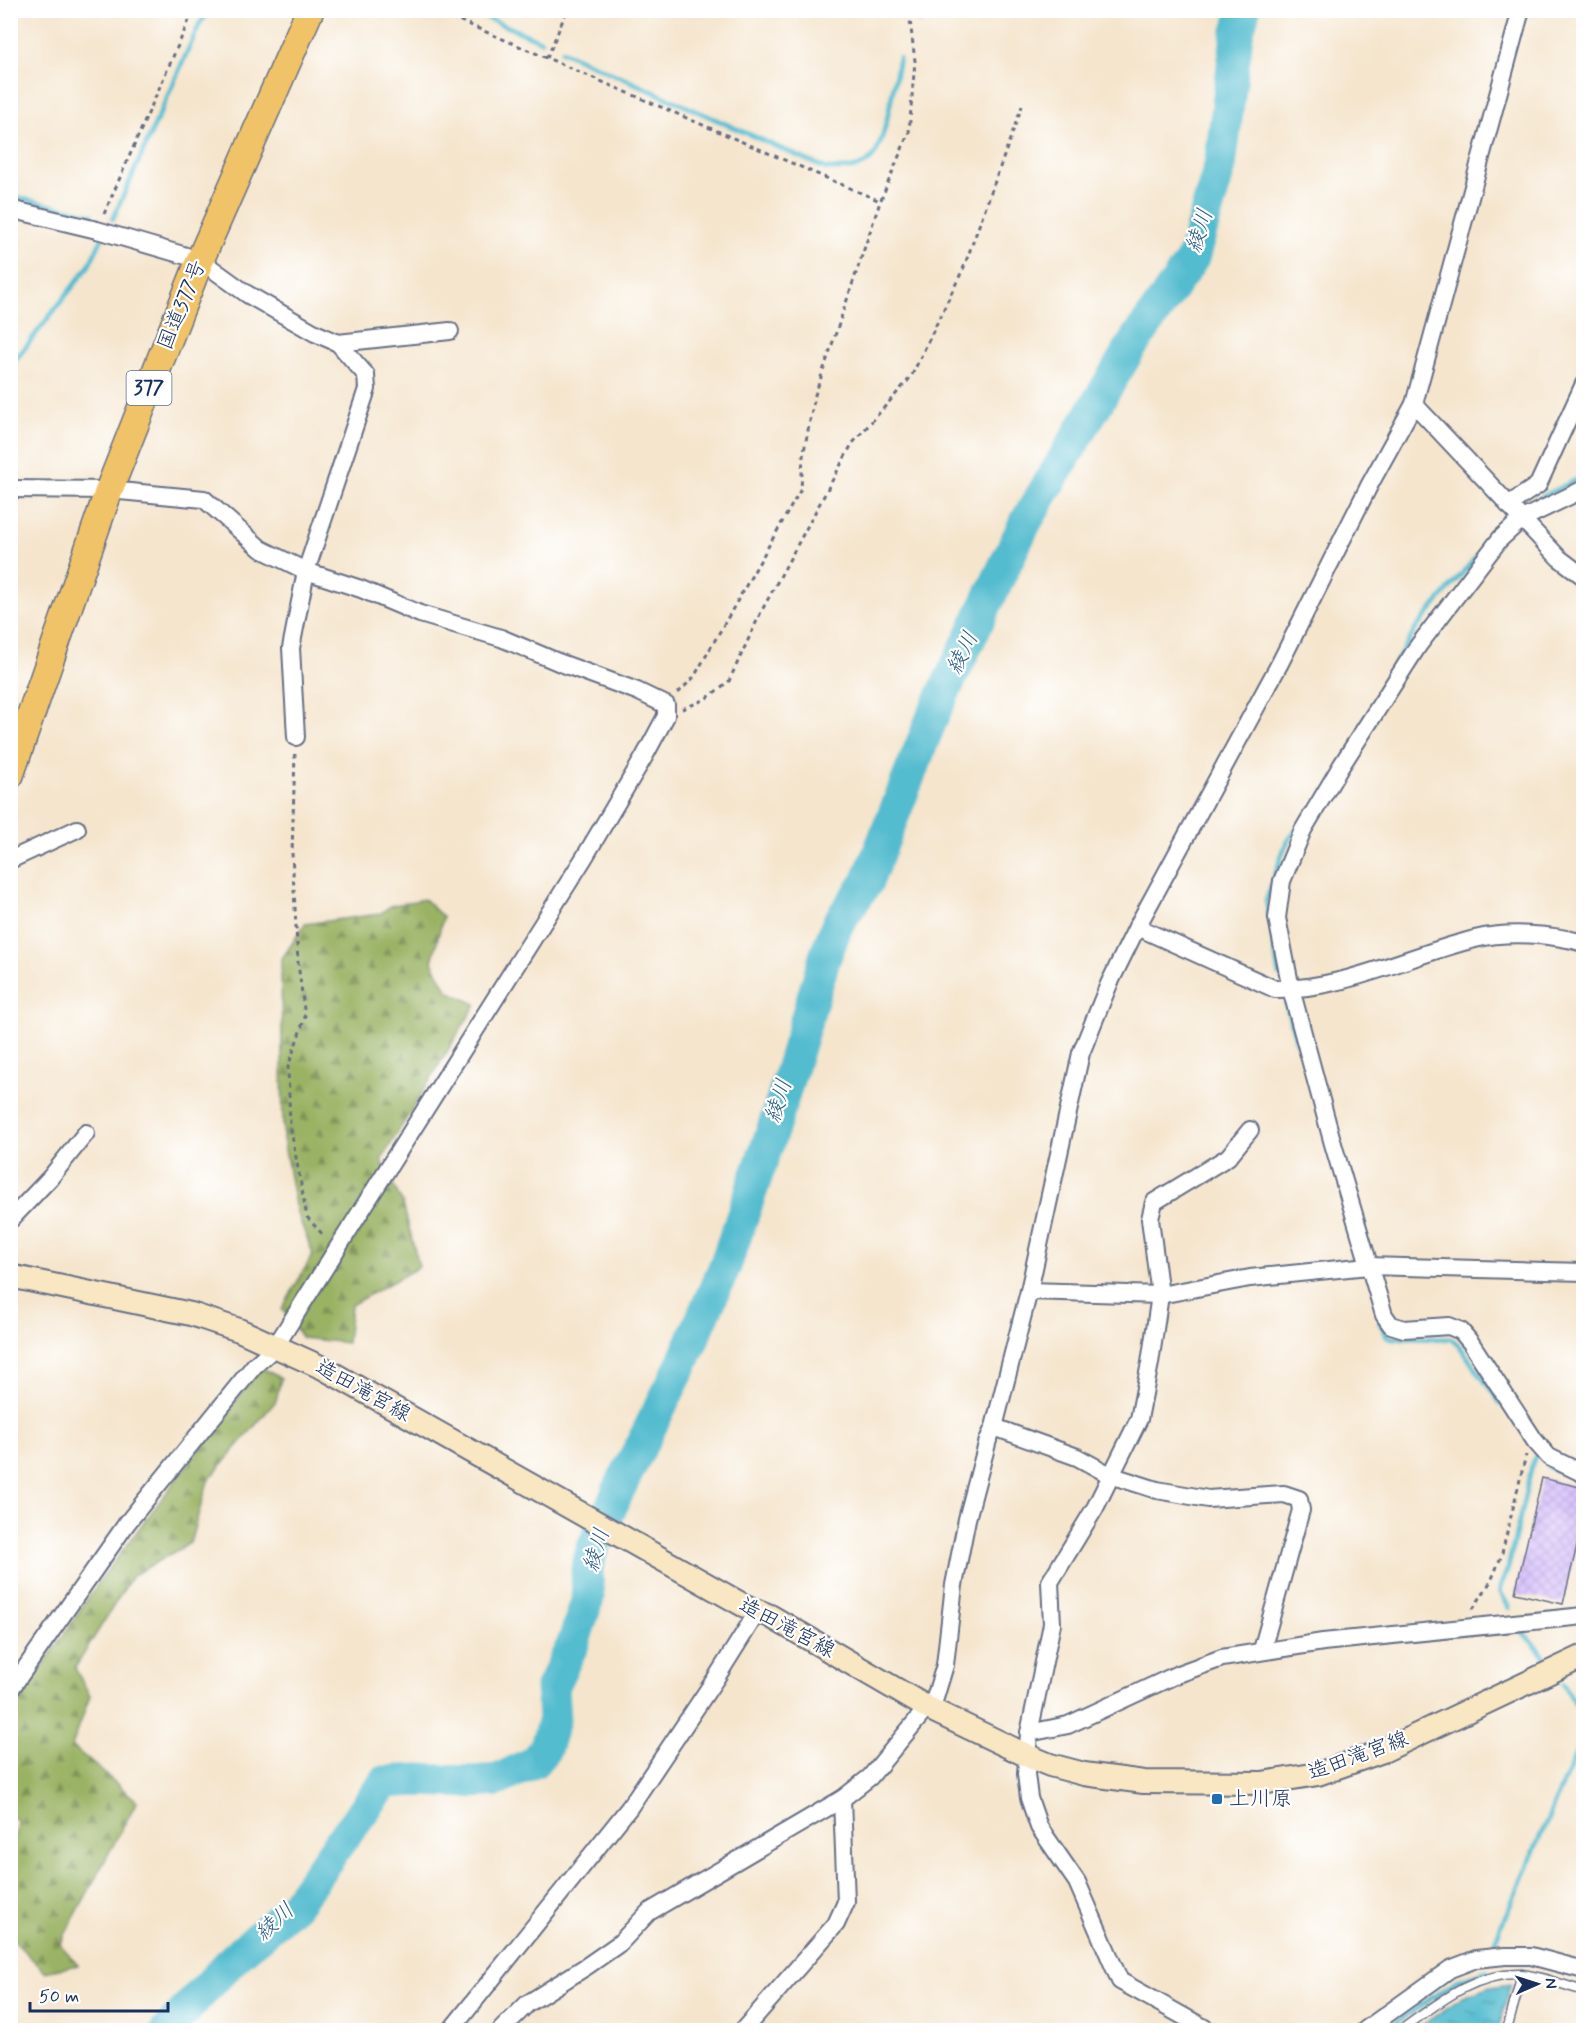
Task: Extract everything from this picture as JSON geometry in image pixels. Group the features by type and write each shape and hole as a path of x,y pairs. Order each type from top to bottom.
{"highway":[{"name":"国道377号","path":"10,775 109,490 200,260 310,10"}],"main road":[{"name":"造田滝宮線","path":"10,1276 191,1314 239,1330 323,1368 874,1676 927,1708 1028,1756 1050,1765 1084,1774 1144,1782 1262,1783 1318,1774 1383,1751 1584,1656"}],"street":[{"path":"501,2031 527,2004 620,1943 649,1912 842,1799 870,1777 935,1698 945,1665 954,1585 967,1519 988,1440 994,1427 1029,1291 1081,1053 1109,984 1137,927 1280,663 1370,484 1414,404 1521,10"},
{"path":"10,209 97,230 200,260 247,294 315,333 338,343 366,375 367,390 306,570 291,648 296,737"},
{"path":"338,343 450,331"},
{"path":"1508,505 1538,485 1584,384"},
{"path":"1414,404 1559,558 1584,577"},
{"path":"10,489 109,490 204,499 261,549 306,570 361,589 420,614 501,638 637,691 666,710 644,757 584,858 274,1347 254,1366 127,1523 10,1690"},
{"path":"1584,489 1522,519 1500,539 1418,646 1303,830 1282,881 1277,918 1291,989 1368,1266 1384,1315 1391,1325 1404,1329 1449,1326 1461,1331 1535,1441 1549,1457 1584,1474"},
{"path":"10,860 77,829"},
{"path":"1137,927 1275,989 1328,984 1476,939 1512,934 1569,939 1584,943"},
{"path":"1208,2031 1120,1981 1077,1882 1039,1827 1029,1798 1026,1774 1029,1733 1052,1624 1050,1582 1095,1508 1139,1419 1160,1295 1150,1219 1154,1202 1228,1157 1250,1130"},
{"path":"10,1220 50,1178 86,1133"},
{"path":"1029,1291 1160,1295 1250,1278 1368,1266 1584,1272"},
{"path":"994,1427 1077,1457 1110,1475 1157,1491 1208,1499 1284,1494 1299,1499 1301,1510 1262,1650"},
{"path":"451,2031 629,1808 716,1678 757,1611"},
{"path":"1029,1733 1068,1725 1178,1674 1222,1658 1262,1650 1584,1616"},
{"path":"743,2031 836,1924 846,1902 842,1799"},
{"path":"1365,2031 1450,1969 1476,1959 1531,1956 1584,1970"}],"lane":[{"path":"1401,2031 1444,1999 1484,1980 1522,1974 1584,1991"},
{"path":"1507,2031 1522,1974"}],"path":[{"path":"97,230 195,10"},
{"path":"435,10 880,202"},
{"path":"546,58 567,10"},
{"path":"666,710 694,677 801,489 803,456 815,395 880,202 909,132 915,61 910,20 913,10"},
{"path":"666,710 706,699 729,681 761,612 852,444 911,377 964,267 1022,106"},
{"path":"296,737 292,853 298,963 305,1017 288,1067 290,1125 307,1217 336,1250"},
{"path":"1460,1628 1491,1581 1498,1565 1526,1454 1535,1441"}],"green space":[{"path":"424,899 443,917 432,962 448,991 476,1004 381,1160 403,1204 419,1267 351,1305 347,1343 302,1338 282,1309 313,1254 296,1210 283,1139 281,960 305,924 380,914 390,906"},
{"path":"261,1368 281,1378 276,1401 208,1481 190,1543 132,1576 75,1668 90,1696 72,1746 137,1801 60,1944 78,1965 45,1972 11,1938 11,1839 16,1836 18,1821 11,1817 10,1726 18,1702 103,1576"}],"water":[{"path":"1511,1984 1498,2030 1415,2030 1463,1997 1490,1987"}],"building":[{"path":"1542,1478 1584,1488 1584,1516 1563,1604 1515,1593"}],"waterway":[{"path":"113,219 200,23 210,10"},
{"path":"468,10 541,41"},
{"path":"920,21 924,10"},
{"name":"綾川","path":"167,2030 237,1955 295,1905 385,1782 498,1780 534,1762 545,1749 554,1720 552,1687 573,1644 588,1598 587,1570 592,1550 619,1489 681,1366 725,1266 777,1117 825,957 838,923 867,882 934,713 1025,523 1129,350 1193,258 1220,166 1237,35 1244,10"},
{"path":"562,51 827,169 857,167 872,158 885,125 899,58"},
{"path":"10,196 92,215"},
{"path":"10,367 88,267 102,239"},
{"path":"1524,506 1584,476"},
{"path":"1498,531 1507,520"},
{"path":"1380,690 1417,627 1476,557"},
{"path":"1270,923 1266,901 1285,846 1296,829"},
{"path":"1272,933 1279,975"},
{"path":"1286,1004 1297,1043"},
{"path":"1353,1240 1358,1257"},
{"path":"1380,1323 1387,1336 1392,1338 1451,1339 1461,1348 1501,1404"},
{"path":"1509,1608 1500,1587 1508,1568 1533,1461 1537,1454"},
{"path":"1544,1461 1549,1467 1575,1478"},
{"path":"1521,1630 1545,1657"},
{"path":"1563,1684 1584,1718"},
{"path":"1494,1943 1584,1735"},
{"path":"1386,2030 1456,1981 1487,1971"}],"place":[{"name":"上川原","path":"1217,1799"}]}
